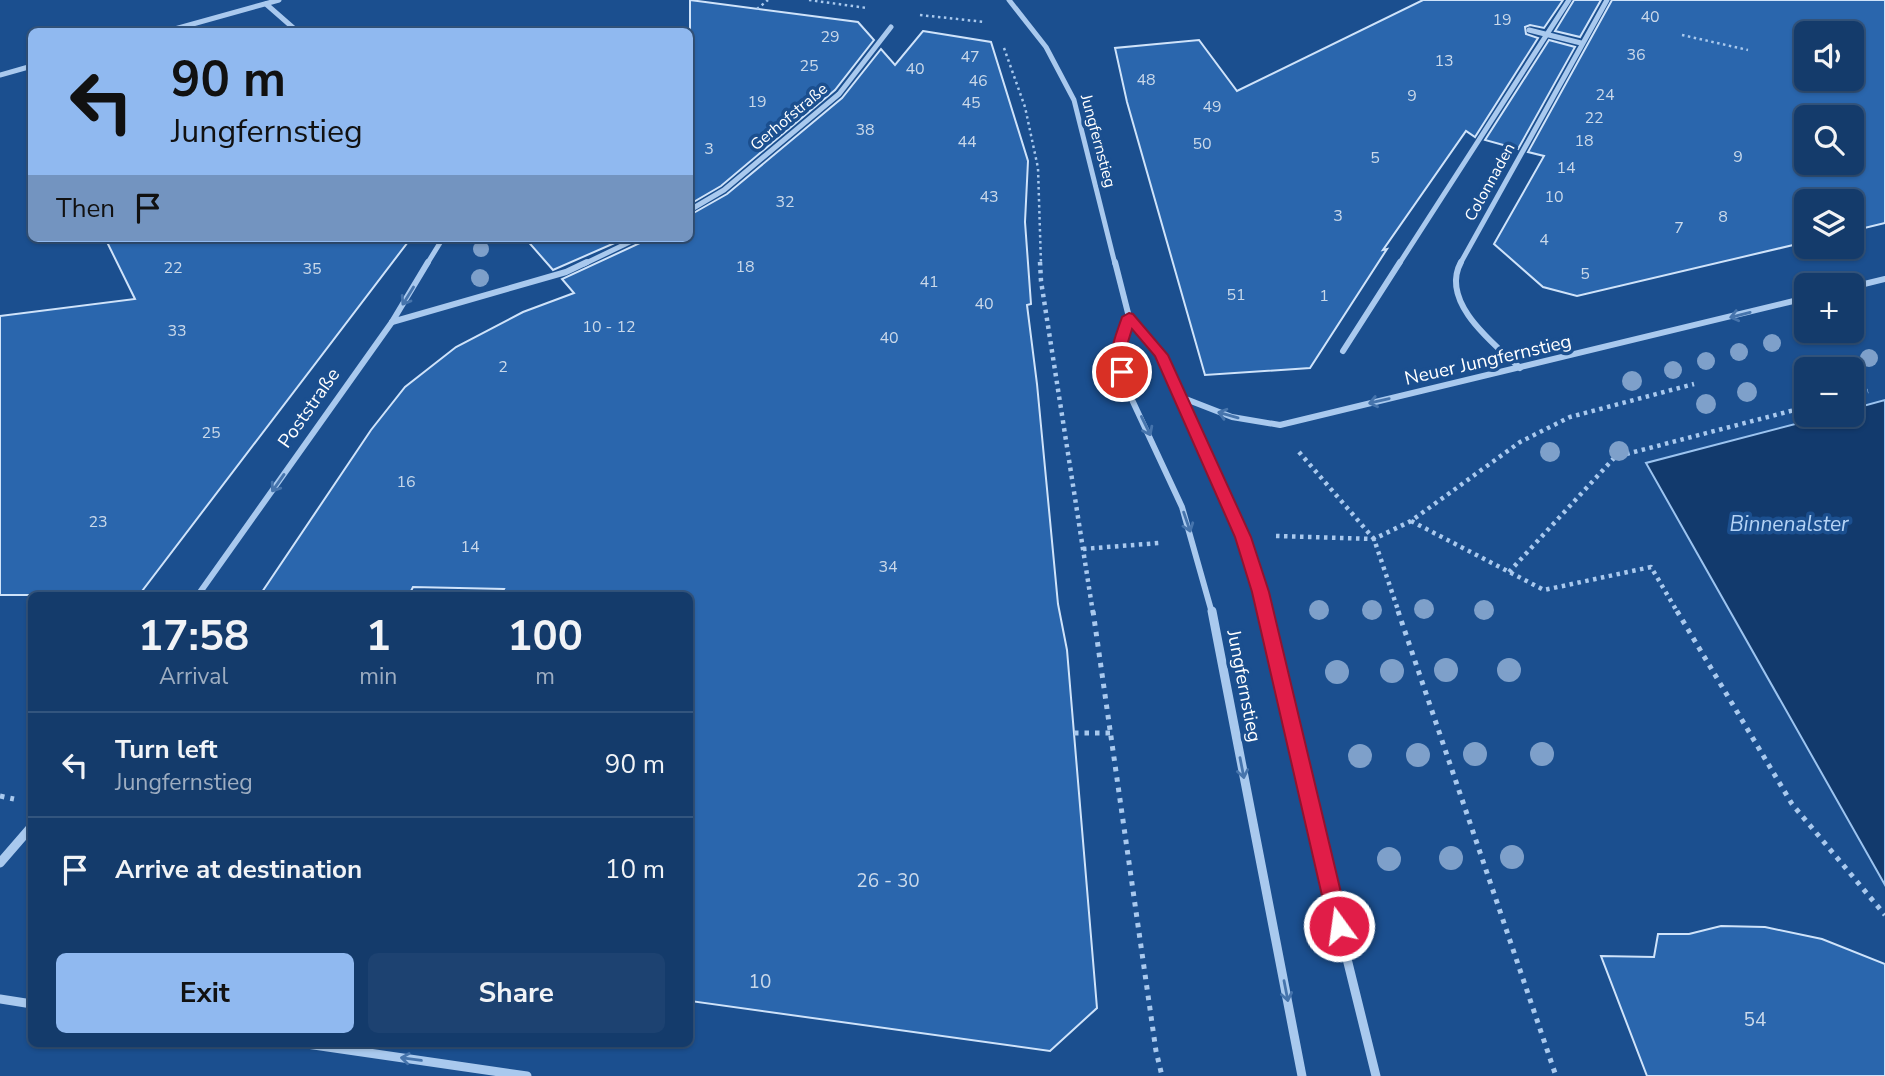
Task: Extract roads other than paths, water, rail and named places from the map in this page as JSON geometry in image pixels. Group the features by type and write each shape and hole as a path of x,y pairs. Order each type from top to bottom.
{"street":[{"path":"179,28 279,0"},
{"name":"Jungfernstieg","path":"1009,0 1030,23 1056,60 1074,100 1129,317 1161,355 1239,527 1261,592 1308,801 1376,1076"},
{"name":"Colonnaden","path":"1343,351 1569,0"},
{"name":"Colonnaden","path":"1520,368 1485,335 1461,303 1455,285 1455,273 1607,0"},
{"path":"266,4 293,28"},
{"name":"Gerhofstraße","path":"693,208 724,190 839,94 891,27"},
{"path":"1529,30 1581,43"},
{"path":"0,75 28,67"},
{"name":"Poststraße","path":"200,592 392,322 441,242"},
{"path":"392,322 566,272 630,242"},
{"path":"1864,284 1885,279"},
{"name":"Neuer Jungfernstieg","path":"1178,395 1232,417 1280,425 1794,301"},
{"name":"Jungfernstieg","path":"1129,317 1117,355 1127,389 1182,507 1208,596 1302,1076"},
{"path":"0,863 28,832"},
{"path":"0,999 28,1003"},
{"path":"328,1047 527,1076"}],"water":[{"name":"Binnenalster","path":"1885,400 1885,885 1646,463 1794,424 1794,427 1864,427 1864,406"}]}
